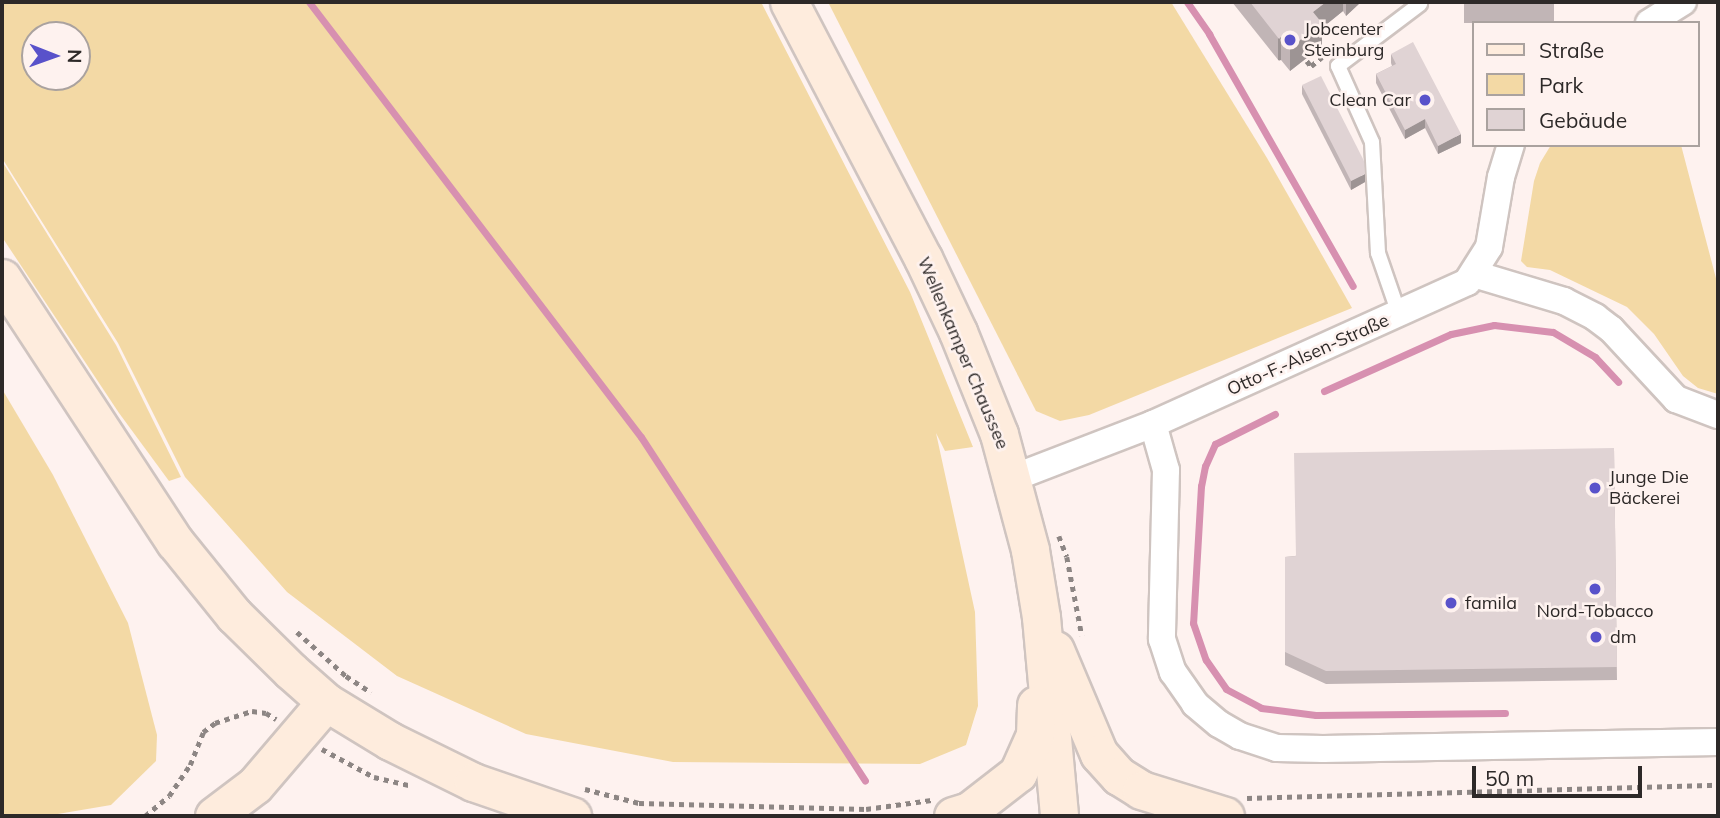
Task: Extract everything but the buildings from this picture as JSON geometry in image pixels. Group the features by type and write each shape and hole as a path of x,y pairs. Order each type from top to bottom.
{"main road":[{"name":"Wellenkamper Chaussee","path":"789,2 923,258 984,396 1013,478 1030,550 1041,617 1059,816"},
{"path":"2,278 175,542 234,615 336,689 390,741 473,782 573,801"},
{"path":"1041,617 1099,754 1119,776 1141,790 1234,807"},
{"path":"943,808 969,811 1018,773 1035,735 1041,617"},
{"path":"214,816 255,785 336,689"}],"street":[{"path":"1510,147 1501,177 1489,247 1474,274 1564,301 1595,317 1611,329 1676,399 1718,415"},
{"name":"Otto-F.-Alsen-Straße","path":"1013,478 1153,424 1458,287 1474,274"},
{"path":"1153,424 1166,470 1161,639 1173,672 1195,704 1219,724 1240,736 1277,748 1323,749 1718,741"}],"lane":[{"path":"1399,314 1378,253 1372,142 1338,66 1420,4"}],"path":[{"path":"1058,533 1068,557 1083,639"},
{"path":"336,689 380,698"},
{"path":"1234,807 1718,785"},
{"path":"573,801 943,808"}],"green space":[{"path":"2,2 761,2 910,292 973,447 945,451 936,433 975,612 978,706 966,745 920,764 673,762 526,734 397,676 287,592 185,477 118,343 2,158"},
{"path":"828,2 1171,2 1267,158 1352,308 1089,415 1060,421 1036,411"},
{"path":"1550,147 1682,147 1718,286 1718,394 1698,388 1683,376 1654,334 1627,307 1550,270 1527,267 1521,261 1534,181 1540,163"},
{"path":"2,161 116,345 181,477 169,481 119,413 2,237"},
{"path":"2,389 53,475 128,623 157,735 156,761 111,805 46,816 2,816"}],"waterway":[{"path":"309,2 641,437 865,780"},
{"path":"1187,2 1209,34 1353,286"},
{"path":"1324,391 1451,334 1494,325 1553,332 1595,357 1618,382"},
{"path":"1275,414 1215,444 1205,466 1201,486 1193,623 1206,660 1226,689 1261,708 1316,715 1505,713"}],"place":[{"name":"Jobcenter Steinburg","path":"1290,40"},
{"name":"Clean Car","path":"1425,100"},
{"name":"Junge Die Bäckerei","path":"1595,488"},
{"name":"Nord-Tobacco","path":"1595,589"},
{"name":"famila","path":"1451,603"},
{"name":"dm","path":"1596,637"}]}
